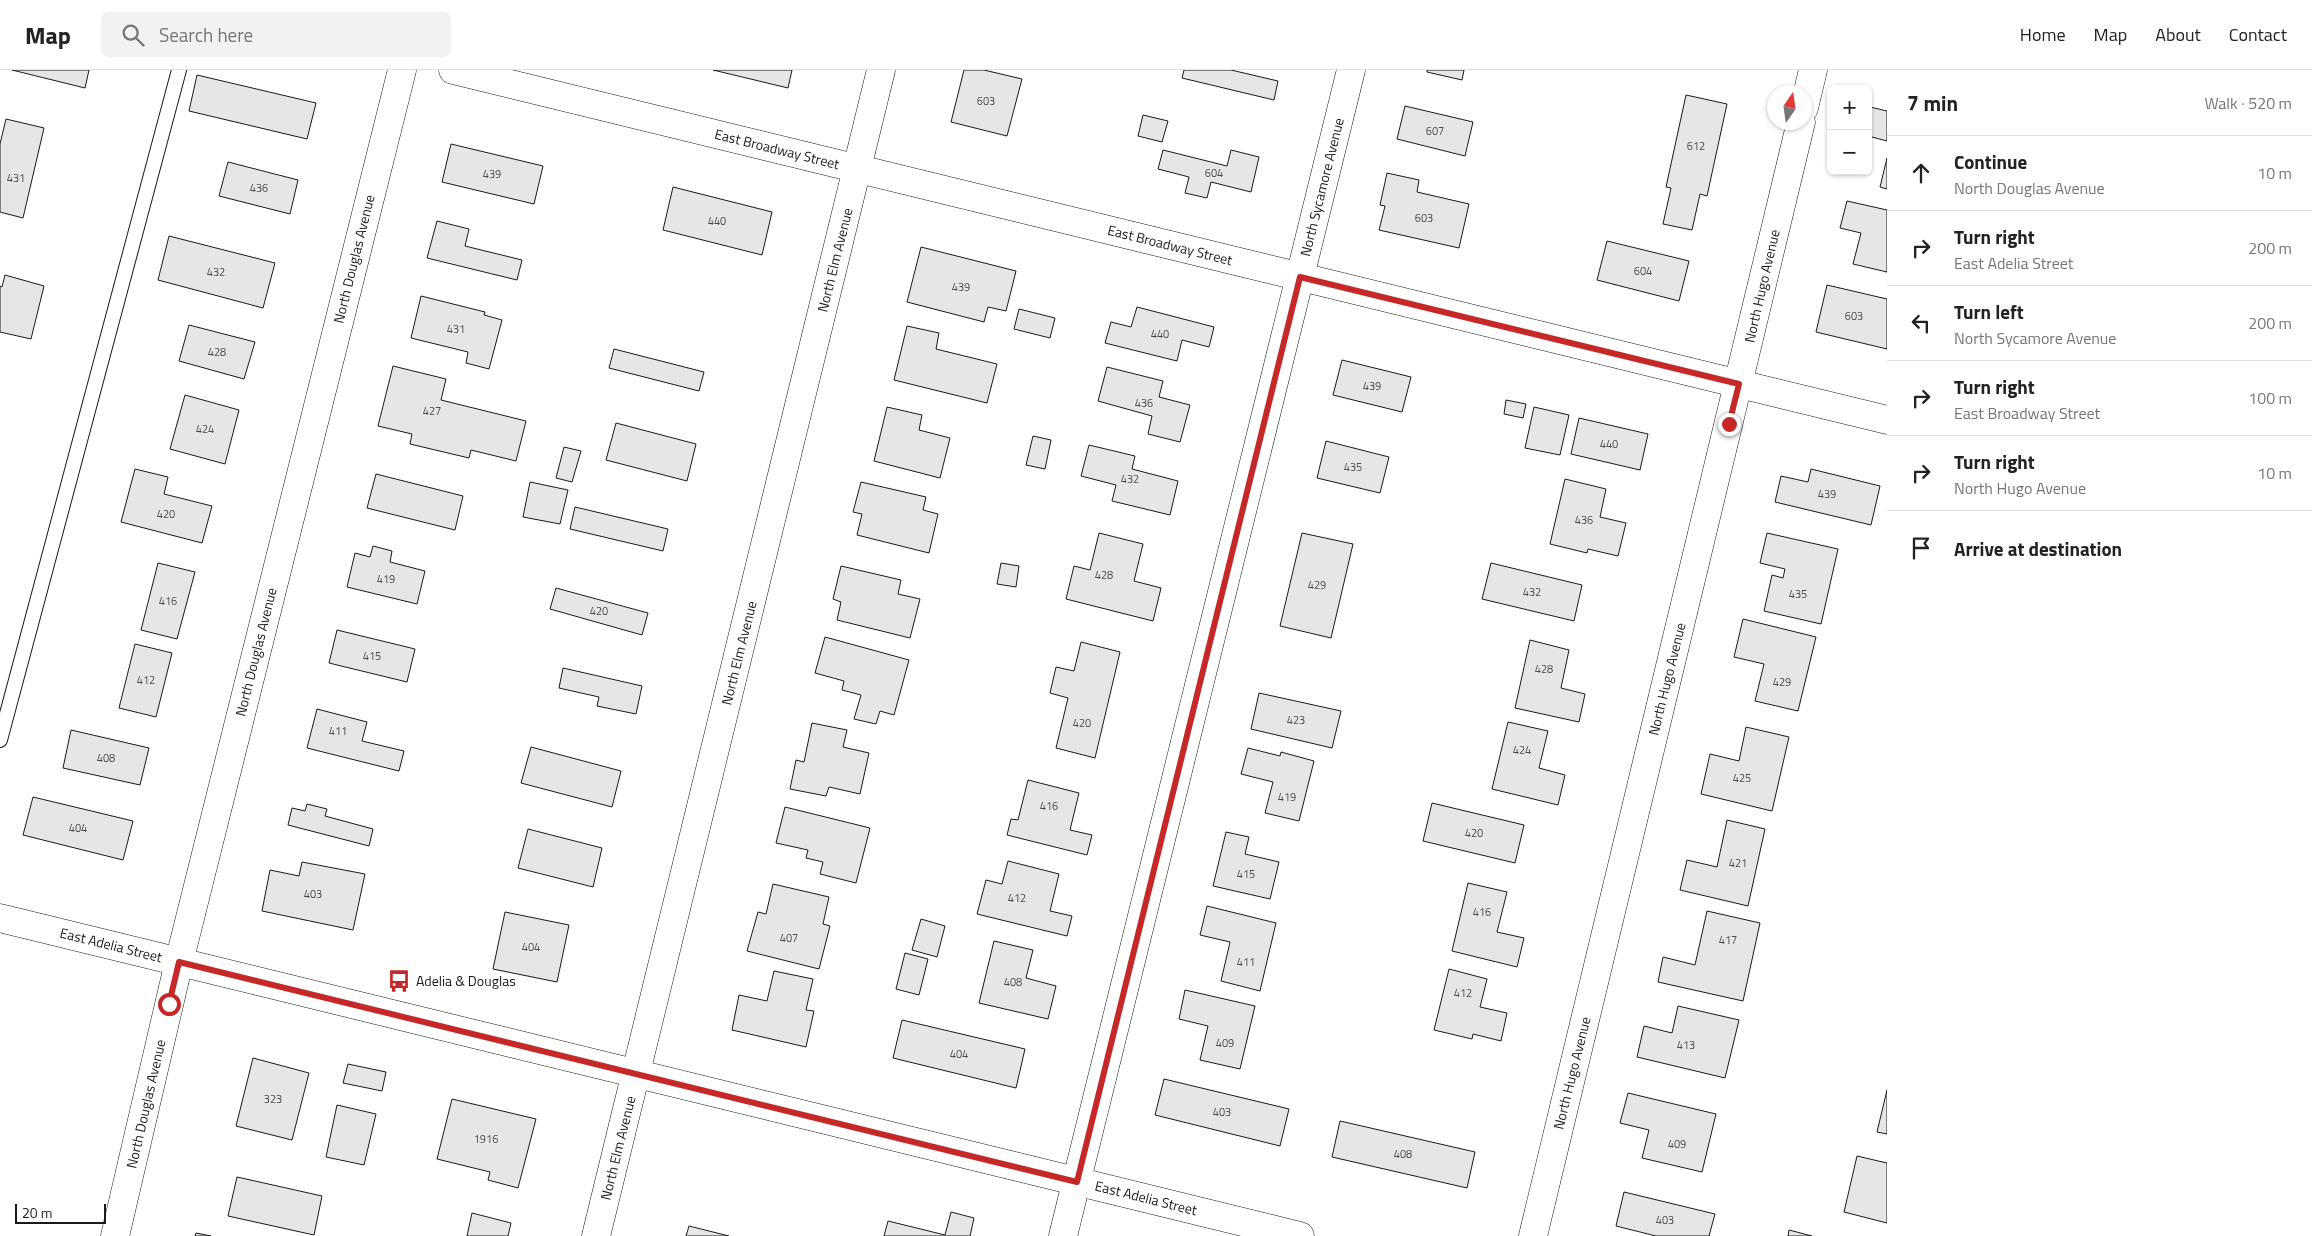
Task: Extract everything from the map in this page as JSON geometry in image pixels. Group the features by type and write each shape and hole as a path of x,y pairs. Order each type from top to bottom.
{"street":[{"name":"North Douglas Avenue","path":"115,1236 179,962 402,70"},
{"name":"East Broadway Street","path":"453,70 1887,420"},
{"name":"North Elm Avenue","path":"596,1236 881,70"},
{"name":"North Sycamore Avenue","path":"1063,1236 1351,70"},
{"path":"1810,85 1814,70"},
{"name":"North Hugo Avenue","path":"1533,1236 1799,130"},
{"name":"East Adelia Street","path":"0,918 1300,1236"}],"lane":[{"path":"0,740 179,70"}],"building":[{"path":"12,70 89,70 85,88"},
{"path":"713,70 792,70 788,88"},
{"path":"964,70 984,70 1022,79 1007,136 951,122"},
{"path":"1184,70 1231,70 1278,81 1274,100 1182,78"},
{"path":"1427,70 1464,70 1462,80 1427,72"},
{"path":"197,75 316,103 307,139 189,111"},
{"path":"1686,95 1727,104 1707,196 1700,194 1692,230 1663,224 1671,188 1666,187"},
{"path":"1405,106 1473,122 1465,156 1397,139"},
{"path":"1872,107 1887,111 1887,141 1872,137"},
{"path":"1143,115 1168,121 1162,142 1138,136"},
{"path":"6,119 44,128 23,218 0,212 0,144"},
{"path":"451,144 543,166 534,204 442,182"},
{"path":"1163,150 1227,166 1231,150 1259,157 1251,192 1211,182 1207,198 1185,193 1189,177 1158,169"},
{"path":"1887,158 1887,189 1880,187"},
{"path":"228,162 298,180 290,214 219,196"},
{"path":"1387,173 1419,180 1417,192 1469,204 1459,248 1379,230 1385,206 1380,205"},
{"path":"673,187 772,212 762,255 663,230"},
{"path":"1847,201 1887,210 1887,272 1853,264 1861,233 1840,228"},
{"path":"437,221 469,229 465,246 522,260 517,280 427,258"},
{"path":"169,236 275,263 263,308 158,280"},
{"path":"1607,241 1689,261 1679,301 1597,280"},
{"path":"921,247 1016,271 1006,311 988,307 984,322 907,302"},
{"path":"5,275 44,286 31,339 0,332 0,286 2,287"},
{"path":"1827,285 1887,299 1887,349 1816,332"},
{"path":"421,296 485,312 484,315 502,320 489,369 466,363 468,352 411,338"},
{"path":"1137,307 1214,327 1209,347 1182,340 1177,361 1105,343 1111,322 1131,327"},
{"path":"1019,309 1055,318 1050,338 1014,329"},
{"path":"189,325 255,342 244,379 179,361"},
{"path":"907,326 939,333 936,349 997,364 987,403 894,380"},
{"path":"614,349 704,372 699,391 609,368"},
{"path":"1342,360 1411,377 1402,412 1333,395"},
{"path":"393,366 446,379 441,400 526,421 516,461 471,450 469,458 410,444 412,434 378,426"},
{"path":"1107,367 1163,381 1159,397 1190,405 1180,442 1148,434 1152,416 1098,401"},
{"path":"185,395 239,410 225,464 170,449"},
{"path":"1506,400 1526,404 1523,418 1504,414"},
{"path":"887,407 922,415 919,430 950,438 940,478 874,461"},
{"path":"1534,407 1569,415 1560,455 1525,448"},
{"path":"1579,418 1648,434 1640,470 1571,454"},
{"path":"616,423 696,444 687,481 606,460"},
{"path":"1033,436 1051,440 1045,469 1026,465"},
{"path":"1326,441 1389,457 1380,493 1317,478"},
{"path":"1089,445 1135,456 1132,469 1178,481 1170,515 1112,501 1116,485 1081,476"},
{"path":"564,447 581,451 572,482 556,478"},
{"path":"135,469 168,477 164,494 212,506 202,543 121,522"},
{"path":"1811,469 1880,486 1871,525 1775,502 1781,476 1808,482"},
{"path":"376,474 463,496 455,530 367,508"},
{"path":"1565,479 1606,489 1600,517 1626,523 1618,556 1588,549 1587,553 1550,544"},
{"path":"530,482 568,490 560,524 523,517"},
{"path":"861,482 926,497 923,510 938,514 929,553 857,535 862,514 853,512"},
{"path":"575,507 668,529 663,551 570,529"},
{"path":"1099,533 1143,544 1134,581 1161,588 1153,621 1066,599 1074,566 1090,570"},
{"path":"1302,533 1353,544 1331,638 1280,626"},
{"path":"1767,533 1838,549 1821,624 1764,611 1772,575 1783,578 1785,569 1760,563"},
{"path":"373,546 392,551 390,562 425,571 417,604 347,587 355,553 370,557"},
{"path":"158,563 195,572 177,639 141,630"},
{"path":"1001,563 1019,566 1016,587 997,584"},
{"path":"1491,563 1582,585 1574,621 1482,599"},
{"path":"841,566 901,580 898,594 920,599 910,638 837,620 841,602 833,599"},
{"path":"556,588 648,613 642,635 550,609"},
{"path":"1743,619 1816,637 1798,711 1755,701 1764,664 1734,657"},
{"path":"337,630 415,649 407,682 329,663"},
{"path":"825,637 909,660 894,715 880,711 876,724 854,719 861,695 842,690 844,681 815,673"},
{"path":"1530,640 1569,650 1561,688 1585,694 1579,722 1515,708"},
{"path":"1081,642 1120,652 1095,758 1056,748 1068,698 1050,693 1056,667 1074,671"},
{"path":"135,644 172,653 156,717 119,708"},
{"path":"563,668 642,686 636,714 597,706 599,697 559,688"},
{"path":"1259,693 1341,711 1332,748 1251,729"},
{"path":"317,709 367,722 362,741 404,751 399,771 307,748"},
{"path":"1508,722 1548,731 1539,768 1565,775 1558,805 1492,789"},
{"path":"812,723 847,730 843,747 869,753 860,794 829,787 826,796 790,789 796,760 804,762"},
{"path":"1746,727 1789,737 1772,811 1701,794 1710,754 1739,761"},
{"path":"71,730 149,748 140,785 63,768"},
{"path":"531,747 621,771 612,807 521,783"},
{"path":"1248,748 1280,756 1281,752 1314,761 1299,821 1265,813 1273,782 1241,774"},
{"path":"1028,780 1079,793 1070,830 1092,835 1087,855 1007,835 1011,819 1018,820"},
{"path":"33,797 133,821 123,860 23,835"},
{"path":"1432,803 1524,825 1515,863 1423,841"},
{"path":"307,804 327,809 325,816 373,829 369,846 288,825 292,808 305,811"},
{"path":"785,807 870,828 856,883 820,874 823,862 806,858 808,850 776,843"},
{"path":"1727,820 1765,829 1748,906 1680,890 1687,860 1717,867"},
{"path":"528,829 602,848 593,887 518,868"},
{"path":"1226,832 1249,837 1245,854 1279,862 1270,899 1213,886"},
{"path":"1008,861 1059,874 1050,911 1072,916 1067,936 977,914 986,880 1002,884"},
{"path":"302,862 365,874 353,930 262,911 270,870 299,876"},
{"path":"1468,883 1507,892 1497,932 1524,938 1517,967 1452,951"},
{"path":"773,884 829,897 823,924 830,926 819,969 747,951 758,912 766,914"},
{"path":"1207,906 1276,923 1260,991 1221,981 1230,942 1200,935"},
{"path":"1707,911 1760,923 1743,1001 1658,982 1663,957 1695,965"},
{"path":"505,912 569,925 557,982 493,969"},
{"path":"921,919 945,926 937,957 912,950"},
{"path":"994,941 1033,950 1026,978 1056,986 1048,1019 979,1003"},
{"path":"905,953 928,959 919,995 896,989"},
{"path":"1449,969 1487,979 1480,1007 1507,1013 1501,1041 1473,1034 1472,1039 1434,1030"},
{"path":"774,971 813,979 806,1010 814,1011 806,1047 732,1030 739,995 767,1001"},
{"path":"1185,990 1255,1006 1240,1069 1200,1060 1208,1026 1179,1019"},
{"path":"1678,1006 1739,1020 1725,1078 1637,1057 1644,1026 1672,1033"},
{"path":"902,1020 1025,1049 1016,1088 893,1058"},
{"path":"253,1058 309,1073 292,1140 236,1126"},
{"path":"348,1064 386,1072 382,1091 343,1083"},
{"path":"1164,1079 1289,1109 1280,1146 1155,1115"},
{"path":"1887,1090 1887,1134 1877,1132"},
{"path":"1628,1093 1716,1114 1702,1172 1642,1158 1649,1130 1620,1123"},
{"path":"452,1099 536,1119 518,1188 488,1180 490,1172 437,1159"},
{"path":"337,1105 376,1114 364,1165 326,1157"},
{"path":"1340,1121 1475,1152 1467,1188 1332,1157"},
{"path":"1857,1156 1887,1163 1887,1223 1844,1212"},
{"path":"237,1177 322,1196 314,1235 228,1216"},
{"path":"1624,1192 1715,1214 1709,1236 1656,1236 1616,1226"},
{"path":"951,1212 974,1218 970,1236 884,1236 888,1221 945,1235"},
{"path":"472,1213 511,1223 508,1236 467,1236"},
{"path":"689,1226 729,1236 686,1236"},
{"path":"1789,1230 1812,1236 1788,1236"},
{"path":"196,1233 211,1236 195,1236"}],"place":[{"name":"Adelia & Douglas","path":"399,981"}],"route":[{"path":"169,1004 179,962 1077,1182 1300,277 1739,384 1729,424"}]}
